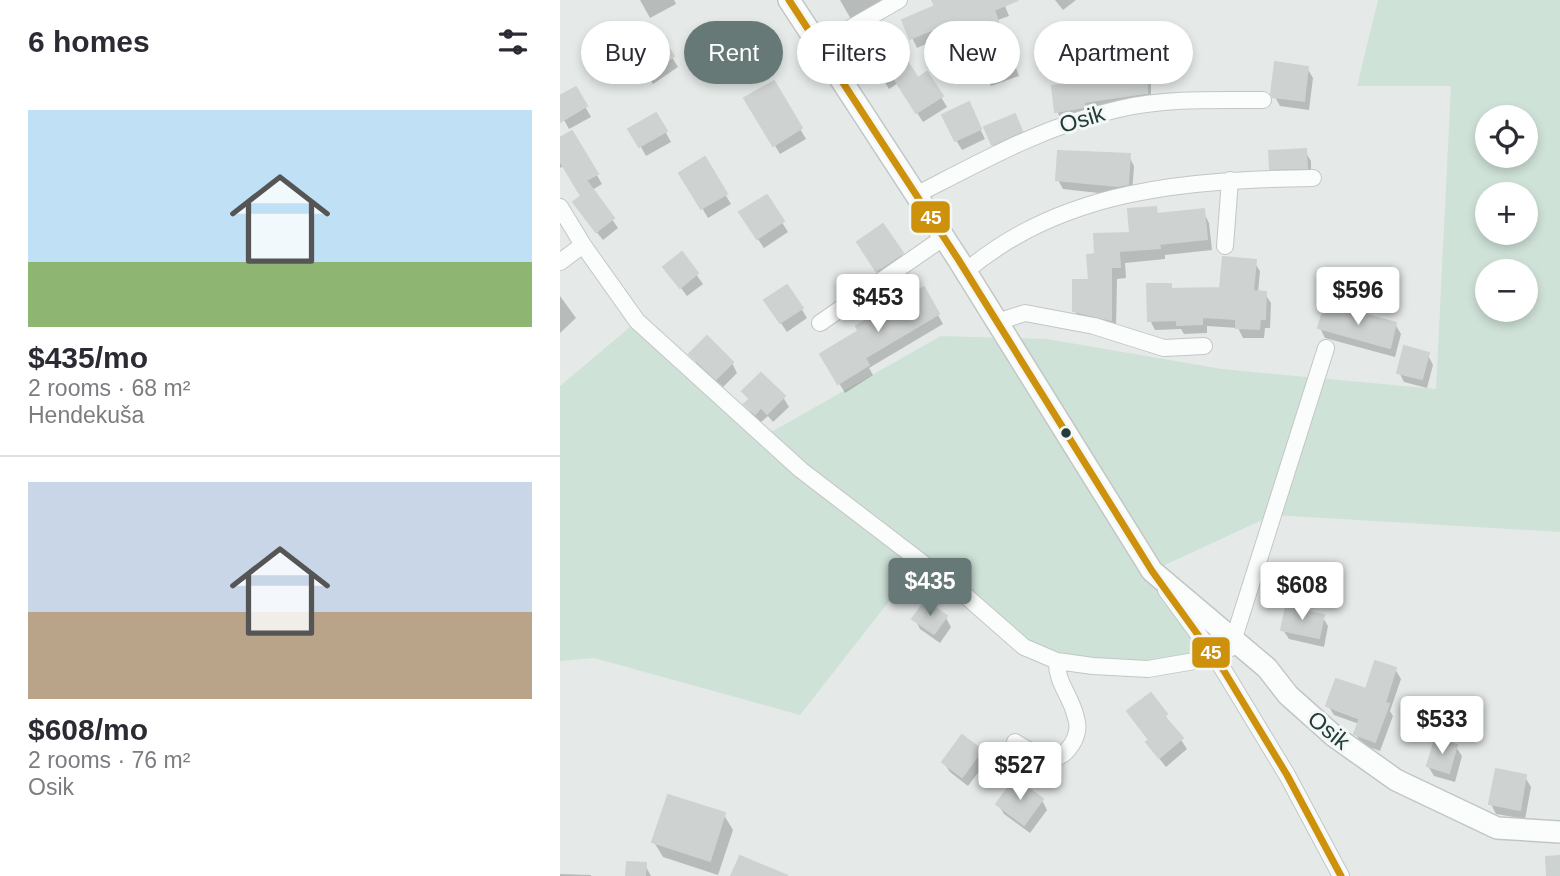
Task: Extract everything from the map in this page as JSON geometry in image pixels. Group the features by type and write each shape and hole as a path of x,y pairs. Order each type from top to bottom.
{"main road":[{"name":"Osik","path":"789,0 803,21"},
{"name":"Osik","path":"844,84 997,322 1152,571 1267,668 1287,695 1334,736 1396,780 1497,828 1560,832"}],"street":[{"path":"862,21 899,0"},
{"name":"Osik","path":"916,195 1007,148 1072,121 1121,108 1180,101 1264,100"},
{"path":"965,272 983,257 1044,220 1115,196 1230,180 1313,178"},
{"path":"1225,246 1230,180"},
{"path":"560,206 583,245 637,321 801,470 967,597 1024,647 1057,660 1093,666 1148,669 1206,659 1237,641 1326,348"},
{"path":"820,323 943,238"},
{"path":"560,262 583,245"},
{"path":"997,322 1025,313 1094,326 1164,348 1203,346"},
{"path":"1152,571 1224,671 1287,775 1341,876"},
{"path":"1015,741 1037,756 1051,759 1066,754 1075,739 1076,716 1056,673 1057,660"}],"green space":[{"path":"1378,0 1560,0 1560,532 1273,515 1152,571 1206,659 1093,666 1024,647 920,562 800,715 594,658 560,661 560,386 637,321 764,436 941,336 1047,339 1222,369 1436,389 1451,86 1357,86"}],"building":[{"path":"932,0 1018,0 994,10 998,21 924,21 924,33 910,39 910,21 902,20 935,6"},
{"path":"1275,62 1308,67 1304,101 1273,97 1271,94"},
{"path":"910,66 918,78 924,74 924,84 935,84 943,96 916,113 898,84 910,84"},
{"path":"769,84 776,84 802,128 773,146 744,98"},
{"path":"1147,84 1147,93 1084,102 1085,107 1055,112 1052,86"},
{"path":"576,87 587,106 560,122 560,96"},
{"path":"969,102 981,129 955,141 942,115"},
{"path":"656,113 667,131 639,147 628,129"},
{"path":"1015,114 1022,131 992,145 984,127"},
{"path":"572,131 598,174 586,180 614,218 596,232 573,202 581,196 560,161 560,138"},
{"path":"1306,149 1307,168 1270,169 1269,151"},
{"path":"1058,151 1130,154 1128,184 1118,186 1056,180"},
{"path":"705,157 727,194 701,209 679,173"},
{"path":"767,195 784,221 757,239 739,212"},
{"path":"1156,207 1157,214 1204,209 1207,239 1159,244 1160,248 1119,251 1120,267 1111,267 1111,320 1073,311 1073,280 1089,280 1087,255 1095,254 1094,234 1130,233 1128,209"},
{"path":"883,224 903,253 876,271 857,242"},
{"path":"682,252 698,273 680,288 663,267"},
{"path":"1223,257 1256,260 1253,291 1266,292 1265,319 1260,319 1259,329 1236,328 1236,319 1202,317 1202,324 1177,325 1177,320 1148,321 1147,284 1171,284 1171,289 1220,288"},
{"path":"787,285 803,308 780,323 764,300"},
{"path":"924,287 939,314 865,358 869,365 838,384 820,354 858,331 856,326"},
{"path":"1324,307 1363,318 1364,314 1396,323 1390,348 1318,328"},
{"path":"707,336 733,362 716,379 689,354"},
{"path":"1404,346 1429,353 1422,379 1397,373"},
{"path":"761,373 785,396 767,414 761,407 755,414 744,404 750,399 742,391"},
{"path":"925,601 947,616 934,634 912,619"},
{"path":"1286,607 1324,615 1319,638 1281,630"},
{"path":"1375,661 1396,668 1385,703 1389,704 1375,742 1354,734 1360,718 1326,706 1336,679 1366,689"},
{"path":"1151,693 1167,714 1164,716 1183,738 1159,758 1127,711"},
{"path":"962,735 982,750 962,777 942,762"},
{"path":"1435,739 1457,745 1449,773 1427,766"},
{"path":"1496,769 1526,775 1520,810 1489,804"},
{"path":"1015,779 1043,799 1024,825 996,804"},
{"path":"668,795 725,813 710,861 652,842"},
{"path":"740,856 788,876 731,876"},
{"path":"1560,856 1560,876 1547,876 1546,857"},
{"path":"627,862 646,863 645,876 626,876"}],"transit line":[{"name":"45","path":"789,0 958,259 1152,571 1224,671 1287,775 1341,876"}]}
